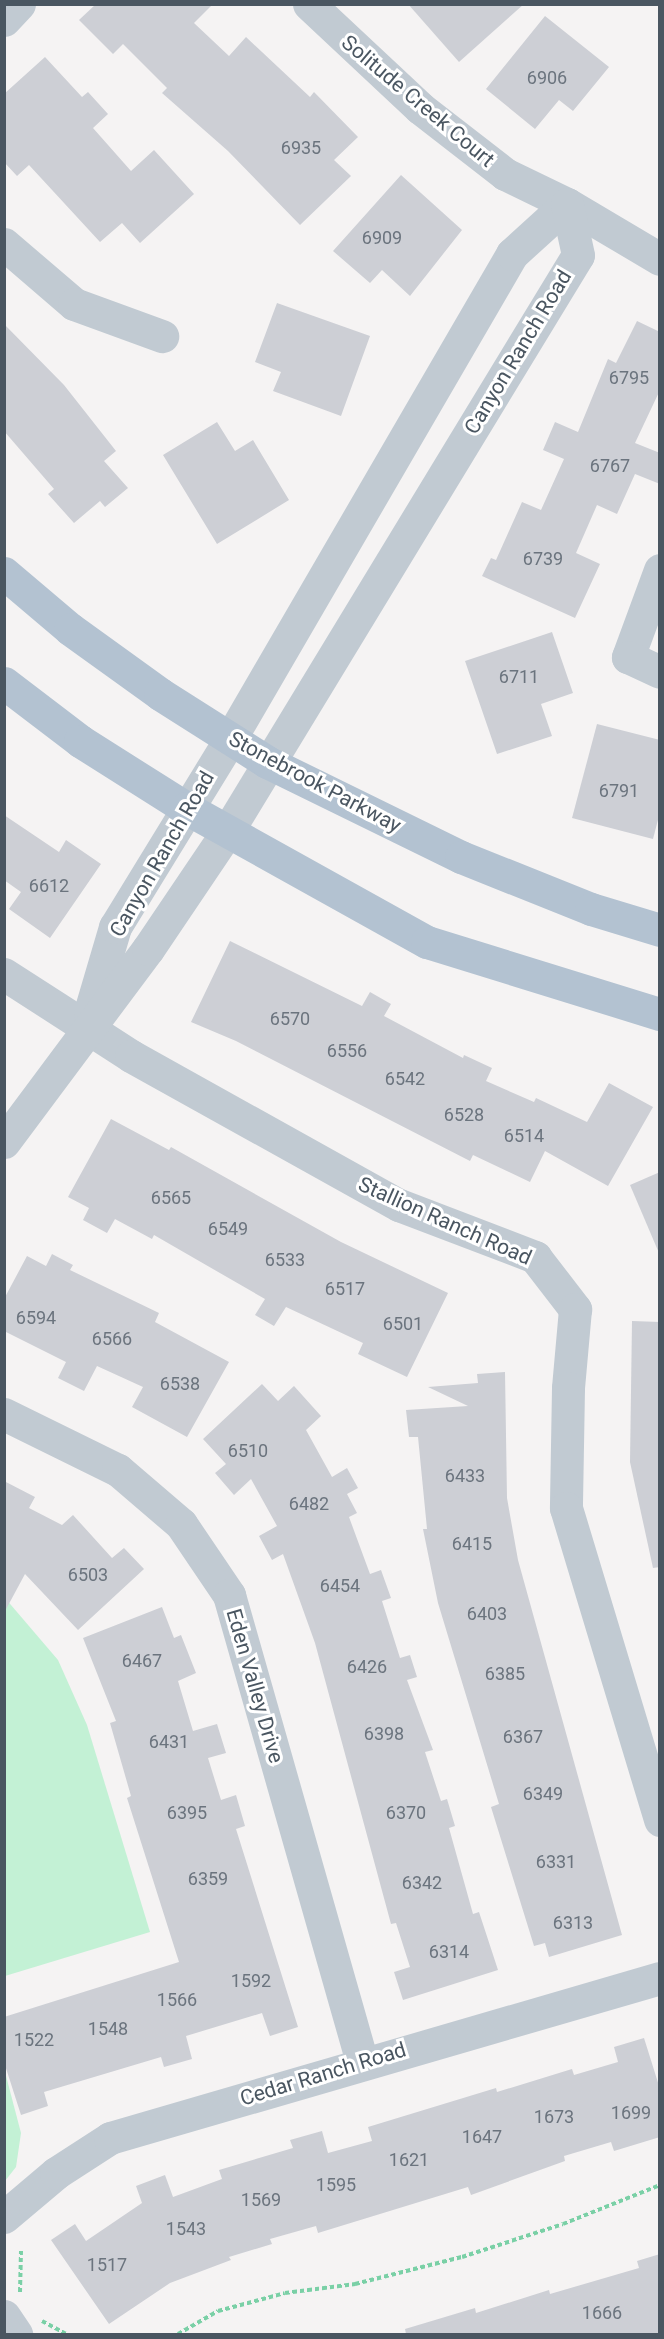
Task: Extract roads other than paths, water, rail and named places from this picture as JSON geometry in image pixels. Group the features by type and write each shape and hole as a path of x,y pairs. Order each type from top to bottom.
{"main road":[{"name":"Stonebrook Parkway","path":"4,573 79,635 267,762 461,857 591,909 660,930"},
{"path":"4,683 80,741 186,808 427,942 660,1014"}],"street":[{"path":"4,20 19,4"},
{"name":"Solitude Creek Court","path":"309,4 379,73 462,142 505,174 567,204 660,259"},
{"name":"Canyon Ranch Road","path":"86,1028 115,927 230,739 512,254 567,204"},
{"name":"Canyon Ranch Road","path":"4,1142 86,1028 148,949 227,832 267,762 578,255 567,204"},
{"path":"4,244 74,304 162,336"},
{"path":"660,570 627,657 660,672"},
{"name":"Stallion Ranch Road","path":"4,974 86,1028 399,1205 534,1257 575,1309 568,1388 566,1508 660,1820"},
{"name":"Eden Valley Drive","path":"4,1414 118,1470 181,1524 229,1594 362,2062"},
{"name":"Cedar Ranch Road","path":"10,2228 56,2173 110,2138 362,2062 660,1978"}]}
